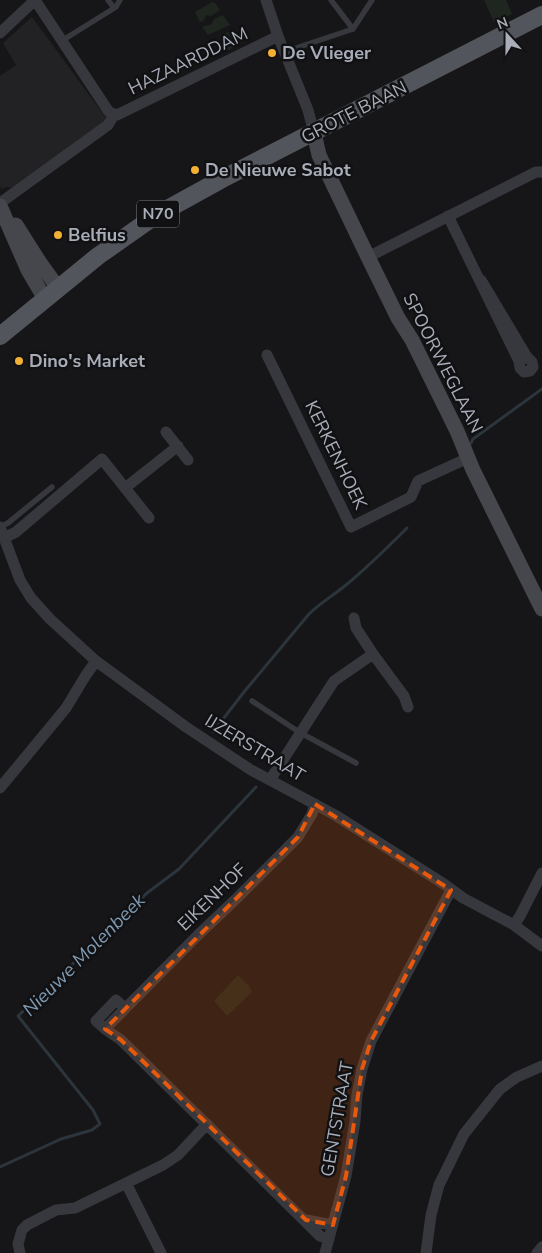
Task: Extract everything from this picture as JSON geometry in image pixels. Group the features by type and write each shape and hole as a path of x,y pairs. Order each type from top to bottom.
{"main road":[{"name":"GROTE BAAN","path":"0,336 105,251 155,216 542,15"}],"street":[{"path":"0,33 35,0"},
{"name":"HAZAARDDAM","path":"35,0 109,112 114,115 121,114 278,36"},
{"path":"266,0 284,52 308,110 314,133"},
{"name":"HAZAARDDAM","path":"0,204 108,125 114,115"},
{"name":"SPOORWEGLAAN","path":"314,133 319,155 398,318 412,340 457,431 468,458 542,609"},
{"path":"368,257 536,172 542,172"},
{"path":"0,204 40,263 52,293"},
{"path":"448,216 481,280 519,361 520,368 524,372 530,371 533,367 532,362 527,357 481,280"},
{"name":"KERKENHOEK","path":"267,355 351,526 411,497 418,482 468,458"},
{"path":"166,432 188,460"},
{"path":"125,488 178,446"},
{"path":"1,531 16,532 102,459 149,518"},
{"name":"IJZERSTRAAT","path":"1,531 20,580 31,598 50,619 96,660 186,727 251,770 366,834 451,890 514,925 542,946"},
{"path":"354,618 356,628 404,696 408,707"},
{"path":"270,780 334,681 373,654"},
{"path":"0,788 66,708 96,660"},
{"name":"EIKENHOF","path":"315,804 312,814 298,837 105,1029 121,1040 306,1220 320,1236 329,1239"},
{"path":"514,925 542,873"},
{"name":"GENTSTRAAT","path":"325,1253 346,1176 362,1069 371,1041 451,890"},
{"path":"426,1253 431,1215 439,1185 464,1134 500,1089 517,1077 542,1066"},
{"path":"20,1253 18,1244 22,1230 26,1225 56,1210 75,1208 163,1165 178,1155 207,1124"},
{"path":"126,1183 161,1253"},
{"path":"306,1220 333,1225"},
{"path":"537,1253 542,1247"}],"lane":[{"path":"108,0 115,7"},
{"path":"62,40 115,7 120,0"},
{"path":"331,0 353,29"},
{"path":"284,52 353,29 371,0"},
{"path":"1,531 52,487"},
{"path":"252,701 300,732 356,763"}],"highlighted area":[{"path":"315,804 451,890 371,1041 362,1069 346,1176 333,1225 306,1220 121,1040 105,1029 298,837"}],"shaded area":[{"path":"484,0 506,0 512,14 494,22"},
{"path":"212,2 220,10 211,16 206,15 204,20 200,22 195,12"},
{"path":"223,15 230,25 208,35 202,27 212,24 214,19"},
{"path":"32,17 109,122 14,188 6,187 2,189 0,186 0,76 16,65 3,43"},
{"path":"233,30 242,43 227,51 220,35"},
{"path":"238,975 252,992 227,1016 214,1001"}],"waterway":[{"name":"Nieuwe Molenbeek","path":"471,443 473,439 542,389"},
{"name":"Nieuwe Molenbeek","path":"213,732 309,614 362,571 407,528"},
{"name":"Nieuwe Molenbeek","path":"0,1167 61,1139 92,1130 100,1124 93,1110 18,1016 147,893 179,869 256,787"}],"place":[{"name":"De Vlieger","path":"272,53"},
{"name":"De Nieuwe Sabot","path":"195,170"},
{"name":"Belfius","path":"58,235"},
{"name":"Dino's Market","path":"19,361"}]}
